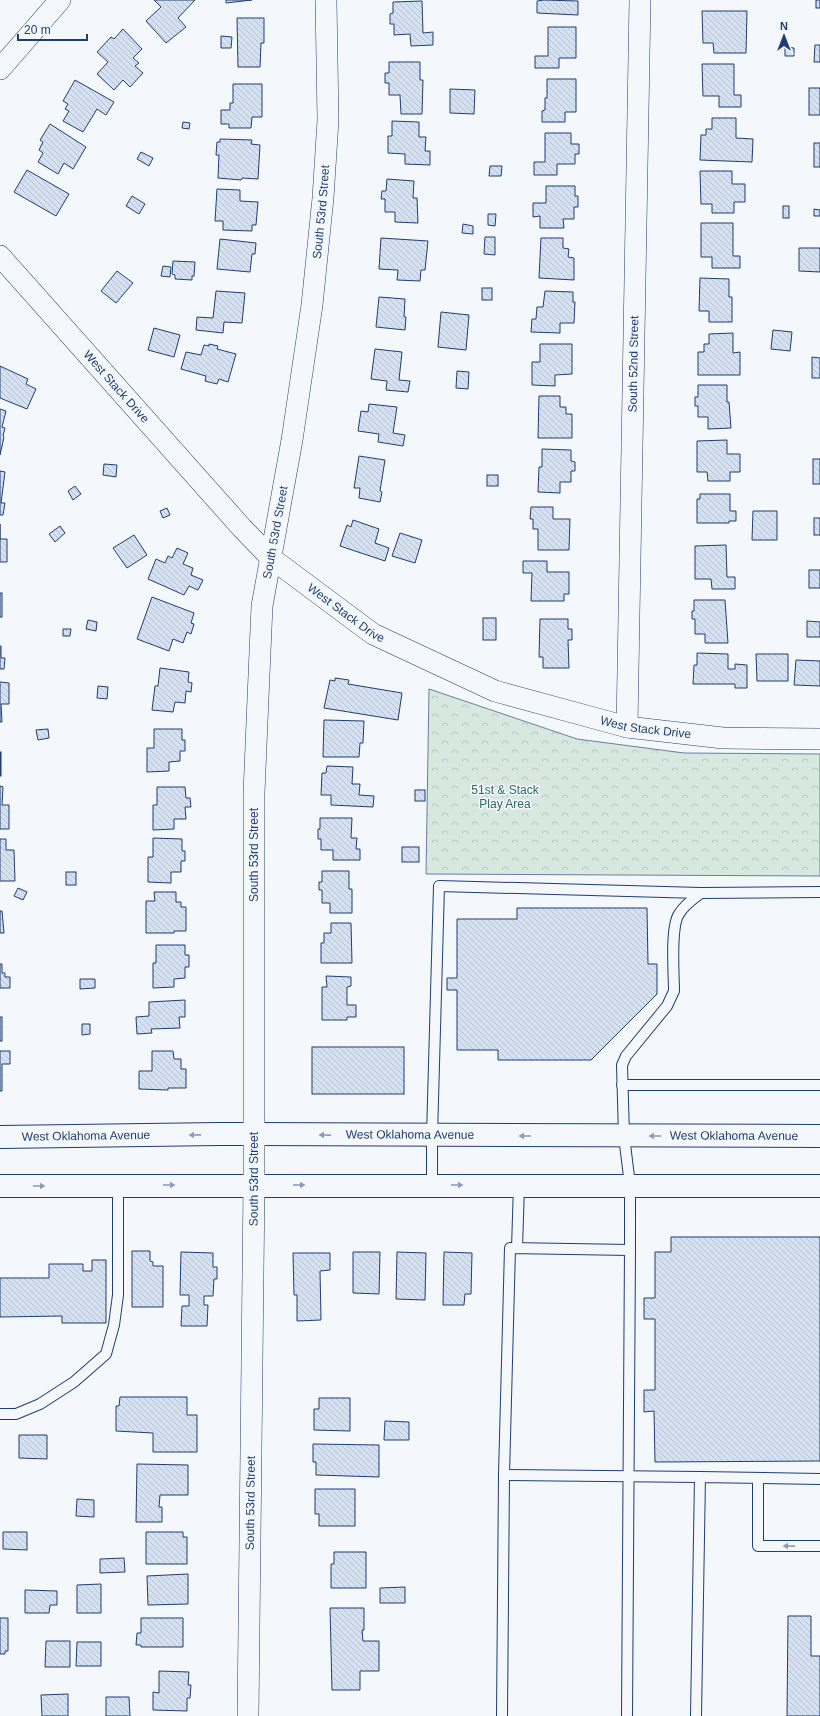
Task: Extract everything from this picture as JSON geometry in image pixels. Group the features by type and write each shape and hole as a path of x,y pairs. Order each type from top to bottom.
{"main road":[{"name":"West Oklahoma Avenue","path":"0,1136 254,1134 432,1136 820,1136"},
{"path":"0,1186 820,1186"}],"street":[{"path":"0,69 60,0"},
{"name":"South 53rd Street","path":"248,1716 254,1185 254,793 262,606 294,425 312,305 324,198 328,120 326,0"},
{"name":"South 52nd Street","path":"627,727 640,0"},
{"name":"West Stack Drive","path":"0,256 242,528 271,558 373,634 495,691 627,727 722,738 820,739"}],"lane":[{"path":"432,1185 439,886 701,893 820,892"},
{"path":"627,1716 630,1185 624,1136 622,1065 626,1056 666,1006 674,991 674,925 678,914 689,901 701,893"},
{"path":"622,1085 820,1085"},
{"path":"518,1248 519,1185"},
{"path":"0,1414 16,1414 40,1404 74,1382 106,1354 114,1325 118,1295 118,1186"},
{"path":"502,1716 504,1475 510,1248 630,1250"},
{"path":"504,1475 700,1476 820,1479"},
{"path":"696,1716 700,1476"},
{"path":"758,1478 758,1546 820,1546"}],"green space":[{"name":"51st & Stack Play Area","path":"429,689 577,739 684,753 820,754 820,876 426,874"}],"building":[{"path":"154,0 195,0 178,18 186,27 166,43 146,21 161,7"},
{"path":"226,0 252,0 226,3"},
{"path":"816,0 820,0 820,8 816,8"},
{"path":"422,1 423,33 433,32 433,45 411,46 410,34 394,35 394,24 390,24 390,14 393,13 393,2"},
{"path":"537,1 578,1 578,15 537,13"},
{"path":"702,11 747,11 746,53 714,53 713,43 703,43"},
{"path":"237,18 264,18 264,43 261,43 260,67 238,67"},
{"path":"548,27 576,27 576,58 559,58 559,68 535,68 535,56 548,56"},
{"path":"123,29 142,49 133,58 139,63 135,66 143,73 130,87 123,80 114,90 97,74 108,62 97,52 111,37 114,39"},
{"path":"221,36 232,37 231,48 221,48"},
{"path":"815,45 820,45 820,62 814,62"},
{"path":"785,47 794,48 794,56 785,56"},
{"path":"389,62 420,62 420,80 423,80 422,114 401,114 400,95 389,95 389,83 385,83 385,73 389,73"},
{"path":"702,64 734,64 734,95 741,95 741,107 719,107 719,96 703,96"},
{"path":"547,79 576,79 576,112 565,112 565,122 542,122 542,111 545,110 545,98 547,98"},
{"path":"75,80 114,102 106,115 97,109 83,132 63,121 69,111 65,109 68,104 63,101"},
{"path":"233,84 262,84 262,117 252,117 251,128 229,128 229,124 221,124 221,110 230,110 230,103 233,103"},
{"path":"809,88 820,88 820,115 809,115"},
{"path":"450,89 475,90 474,114 450,113"},
{"path":"712,118 736,118 736,138 753,139 752,162 700,160 701,135 706,135 706,129 712,129"},
{"path":"392,121 419,122 419,137 426,137 425,151 430,151 430,165 405,164 405,154 388,153 388,136 392,136"},
{"path":"183,122 190,123 189,129 182,128"},
{"path":"50,124 86,147 73,169 64,163 58,174 38,162 43,153 39,150 43,142 40,140"},
{"path":"545,133 571,133 571,144 579,144 579,154 575,154 575,164 557,164 557,175 534,175 534,162 545,162"},
{"path":"220,139 252,140 251,144 260,145 258,179 242,178 241,180 218,178 219,155 216,155 217,142 220,142"},
{"path":"814,143 820,143 820,167 814,167"},
{"path":"141,152 153,158 149,166 137,159"},
{"path":"490,166 502,166 501,176 489,176"},
{"path":"27,170 69,194 56,216 14,192"},
{"path":"700,171 732,171 732,184 745,184 745,202 734,202 734,213 712,213 712,204 701,204"},
{"path":"387,179 414,181 413,198 417,198 418,223 395,222 395,212 385,212 385,199 381,199 382,191 386,191"},
{"path":"546,186 575,186 575,196 578,196 578,207 574,207 574,219 563,219 564,228 540,228 540,216 533,217 533,203 546,203"},
{"path":"217,189 240,190 240,201 258,202 256,225 252,225 252,231 223,230 223,221 215,221"},
{"path":"132,196 145,204 139,214 126,206"},
{"path":"783,206 789,206 789,218 783,218"},
{"path":"814,209 820,210 820,216 814,216"},
{"path":"488,214 496,214 495,226 488,225"},
{"path":"701,223 733,223 733,256 740,256 740,268 712,268 712,257 701,257"},
{"path":"463,224 473,226 473,234 462,233"},
{"path":"485,237 495,237 495,255 484,254"},
{"path":"381,238 428,241 425,270 421,270 420,281 397,280 398,270 379,269"},
{"path":"541,238 563,238 563,248 569,249 568,257 574,258 574,280 539,278"},
{"path":"220,239 256,243 255,254 252,254 250,272 217,269"},
{"path":"799,248 820,248 820,272 799,271"},
{"path":"173,261 195,262 194,276 192,276 192,280 175,279 175,275 172,274"},
{"path":"163,266 171,267 170,277 161,276"},
{"path":"117,271 133,283 116,303 101,291"},
{"path":"700,278 729,279 729,297 732,297 732,322 709,322 709,311 699,311"},
{"path":"482,288 492,288 492,300 482,300"},
{"path":"216,291 245,293 242,323 224,322 223,333 196,330 197,317 213,318"},
{"path":"545,291 573,292 573,302 575,302 574,323 560,323 560,333 531,332 532,319 536,319 537,307 543,307"},
{"path":"379,297 405,299 405,330 376,327"},
{"path":"441,312 469,315 466,350 438,347"},
{"path":"154,328 180,335 174,357 148,350"},
{"path":"773,330 792,332 790,351 771,349"},
{"path":"733,333 733,353 740,352 740,375 698,375 698,352 704,352 704,344 709,344 709,334"},
{"path":"209,344 218,346 217,349 236,354 228,382 219,379 217,384 205,381 206,376 181,369 186,352 201,355 204,345 209,346"},
{"path":"540,344 572,344 572,374 555,375 555,386 532,385 532,362 540,362"},
{"path":"375,349 402,352 399,380 410,381 408,392 386,390 387,381 371,379"},
{"path":"812,357 820,358 820,378 812,378"},
{"path":"0,366 28,379 26,384 36,389 27,409 0,398"},
{"path":"457,371 469,372 468,389 456,388"},
{"path":"698,385 727,385 727,402 729,402 731,428 708,429 708,417 698,417 698,406 695,406 695,397 698,397"},
{"path":"539,396 560,396 560,407 566,407 566,414 572,414 572,438 538,438"},
{"path":"369,404 397,407 393,433 405,435 403,446 378,442 379,434 358,431 361,411 368,412"},
{"path":"0,409 6,411 2,427 5,428 0,455"},
{"path":"727,440 727,454 740,454 740,472 730,472 730,481 708,481 707,472 697,472 697,441"},
{"path":"542,449 571,450 571,461 575,462 575,471 571,471 571,482 560,482 560,493 538,492 539,467 542,467"},
{"path":"359,456 385,460 380,491 382,492 380,502 359,498 360,488 354,488"},
{"path":"813,459 820,459 820,484 813,484"},
{"path":"104,464 117,465 116,477 103,475"},
{"path":"0,471 5,472 1,503 5,503 3,515 0,515"},
{"path":"487,475 498,475 498,486 487,486"},
{"path":"75,486 81,494 73,500 68,491"},
{"path":"700,494 730,494 730,511 736,511 736,521 729,521 729,523 697,523 697,499 700,499"},
{"path":"531,507 553,507 553,519 570,519 569,550 538,550 538,529 533,529 533,519 530,519"},
{"path":"167,508 170,515 163,518 160,511"},
{"path":"753,511 777,511 777,540 752,540"},
{"path":"814,518 820,518 820,535 814,535"},
{"path":"353,520 379,529 375,543 389,548 385,561 340,546 347,525 351,527"},
{"path":"60,526 65,533 55,542 49,534"},
{"path":"400,533 422,540 415,563 392,556"},
{"path":"134,535 147,555 127,568 113,548"},
{"path":"0,539 7,539 7,562 0,562"},
{"path":"726,545 727,577 735,577 735,589 712,589 711,579 695,579 695,546"},
{"path":"177,548 188,553 183,564 193,568 191,575 203,580 198,590 189,586 184,595 148,579 156,559 165,563 168,556 172,558"},
{"path":"523,561 547,561 547,572 569,572 569,594 564,594 564,601 531,601 532,573 523,573"},
{"path":"809,570 820,570 820,588 809,588"},
{"path":"0,593 2,593 2,617 0,617"},
{"path":"152,597 194,613 191,623 194,624 191,634 187,632 183,643 173,639 169,651 137,639"},
{"path":"694,600 725,600 728,643 705,643 705,634 695,634 695,619 692,619"},
{"path":"483,618 496,618 496,640 483,640"},
{"path":"540,619 568,619 568,629 572,629 572,640 568,640 569,668 543,668 543,657 539,657"},
{"path":"88,620 97,622 96,631 86,629"},
{"path":"807,621 820,622 820,637 807,637"},
{"path":"63,629 71,629 70,636 63,636"},
{"path":"0,646 1,658 5,658 4,669 0,669"},
{"path":"697,653 728,654 728,669 735,669 735,664 747,665 747,688 735,688 735,684 693,684 694,665 697,665"},
{"path":"756,654 788,654 788,681 757,681"},
{"path":"796,660 820,661 820,686 794,685"},
{"path":"160,668 189,672 188,682 192,683 191,692 186,691 185,703 175,702 173,712 152,710 155,686 158,686"},
{"path":"335,678 349,680 348,684 402,693 398,720 324,708 330,680 335,681"},
{"path":"0,682 9,683 9,704 1,704 2,722 0,722"},
{"path":"98,686 108,687 107,699 97,698"},
{"path":"324,720 364,721 363,743 360,743 359,757 323,757"},
{"path":"48,729 49,738 38,740 36,730"},
{"path":"154,729 182,729 182,740 185,740 185,751 180,751 180,761 169,762 169,771 147,772 147,748 154,748"},
{"path":"1,752 1,776 0,776"},
{"path":"327,766 353,767 352,784 360,784 359,795 374,796 373,807 331,805 331,795 321,795 322,773 326,773"},
{"path":"0,786 3,787 2,805 9,805 9,829 0,829"},
{"path":"157,787 185,787 186,798 190,798 191,807 185,807 186,819 174,819 174,829 153,830 153,805 157,805"},
{"path":"415,790 425,790 425,801 415,801"},
{"path":"320,818 352,818 351,838 357,838 356,849 360,849 360,860 333,860 333,850 321,850 321,839 318,839"},
{"path":"153,838 182,839 182,851 185,851 185,861 181,861 181,872 171,872 171,883 148,882 148,857 153,857"},
{"path":"0,839 6,839 6,850 14,850 15,881 0,881"},
{"path":"402,847 419,847 419,862 402,862"},
{"path":"322,871 349,871 349,889 352,889 352,913 330,913 330,903 322,903 322,890 319,890 319,882 322,882"},
{"path":"66,872 76,872 76,885 66,885"},
{"path":"18,888 27,892 23,900 14,896"},
{"path":"154,892 176,892 176,902 181,902 181,907 186,907 186,931 174,931 174,933 146,933 146,901 155,901"},
{"path":"517,908 647,908 648,964 657,964 657,994 591,1060 498,1060 498,1050 457,1050 457,990 447,990 447,978 457,978 457,919 517,919"},
{"path":"0,911 2,911 4,933 0,933"},
{"path":"331,923 351,923 352,963 321,963 321,943 324,943 324,933 331,933"},
{"path":"156,945 185,945 185,955 189,955 189,967 185,967 185,978 174,979 174,987 153,988 153,963 156,963"},
{"path":"0,964 2,964 2,973 5,973 5,977 10,977 10,988 0,988"},
{"path":"326,976 351,977 351,986 347,987 347,1005 356,1005 356,1017 347,1017 347,1020 322,1020 322,987 327,987"},
{"path":"80,979 95,979 95,988 80,989"},
{"path":"185,1000 185,1017 179,1017 180,1028 151,1029 152,1033 137,1034 136,1017 149,1016 149,1002"},
{"path":"0,1017 2,1017 2,1041 0,1041"},
{"path":"82,1024 90,1024 90,1034 82,1035"},
{"path":"312,1047 404,1047 404,1094 312,1094"},
{"path":"0,1051 10,1051 10,1064 2,1064 2,1091 0,1091"},
{"path":"152,1051 173,1051 174,1059 181,1059 181,1069 186,1069 186,1088 168,1088 168,1090 139,1089 139,1071 152,1071"},
{"path":"671,1237 820,1237 820,1461 655,1462 654,1411 644,1412 644,1390 655,1390 655,1319 644,1319 644,1298 655,1298 655,1252 671,1252"},
{"path":"132,1251 150,1251 150,1261 153,1262 153,1266 163,1266 163,1307 132,1307"},
{"path":"181,1252 213,1253 213,1267 217,1267 217,1279 214,1279 213,1296 204,1296 204,1305 208,1305 207,1326 181,1326 182,1306 189,1306 189,1295 180,1295"},
{"path":"353,1252 380,1252 379,1294 353,1293"},
{"path":"397,1252 426,1253 425,1300 396,1299"},
{"path":"444,1252 472,1253 471,1294 465,1294 464,1305 443,1305"},
{"path":"293,1253 330,1253 330,1270 320,1271 321,1320 297,1321 297,1295 294,1295"},
{"path":"92,1260 106,1260 106,1323 62,1323 62,1316 0,1317 0,1278 49,1278 49,1264 83,1264 83,1271 92,1271"},
{"path":"120,1397 187,1397 187,1415 197,1415 197,1452 153,1452 153,1433 116,1431 116,1406 119,1406"},
{"path":"319,1398 350,1398 350,1431 314,1430 314,1409 319,1409"},
{"path":"385,1421 409,1422 409,1440 384,1440"},
{"path":"19,1435 47,1435 47,1459 19,1458"},
{"path":"313,1444 379,1445 379,1477 316,1475 316,1462 313,1462"},
{"path":"137,1464 188,1465 188,1495 160,1495 159,1507 162,1507 162,1522 136,1522"},
{"path":"315,1489 355,1489 355,1526 319,1526 319,1514 315,1514"},
{"path":"77,1499 94,1500 94,1517 76,1516"},
{"path":"3,1532 27,1532 27,1550 3,1549"},
{"path":"146,1532 183,1532 183,1537 187,1537 187,1564 146,1564"},
{"path":"334,1552 366,1552 366,1588 331,1588 331,1564 334,1564"},
{"path":"124,1558 125,1572 100,1573 100,1559"},
{"path":"188,1574 188,1604 148,1605 147,1576"},
{"path":"101,1584 101,1613 77,1613 77,1585"},
{"path":"405,1587 405,1603 380,1603 380,1588"},
{"path":"25,1590 57,1591 57,1605 50,1605 49,1613 25,1613"},
{"path":"330,1608 364,1608 364,1630 362,1630 363,1641 379,1641 379,1671 360,1671 360,1690 332,1690"},
{"path":"788,1616 811,1616 811,1656 820,1656 820,1716 787,1716"},
{"path":"0,1618 8,1618 8,1651 5,1651 5,1654 0,1654"},
{"path":"141,1618 183,1618 183,1647 141,1647 141,1645 136,1645 137,1633 141,1633"},
{"path":"46,1641 70,1641 70,1667 45,1667"},
{"path":"77,1642 101,1642 101,1666 76,1666"},
{"path":"159,1671 189,1672 188,1685 191,1685 190,1698 187,1698 187,1711 153,1710 153,1692 159,1693"},
{"path":"68,1694 68,1716 42,1716 41,1695"},
{"path":"106,1697 129,1697 130,1716 106,1716"}]}
